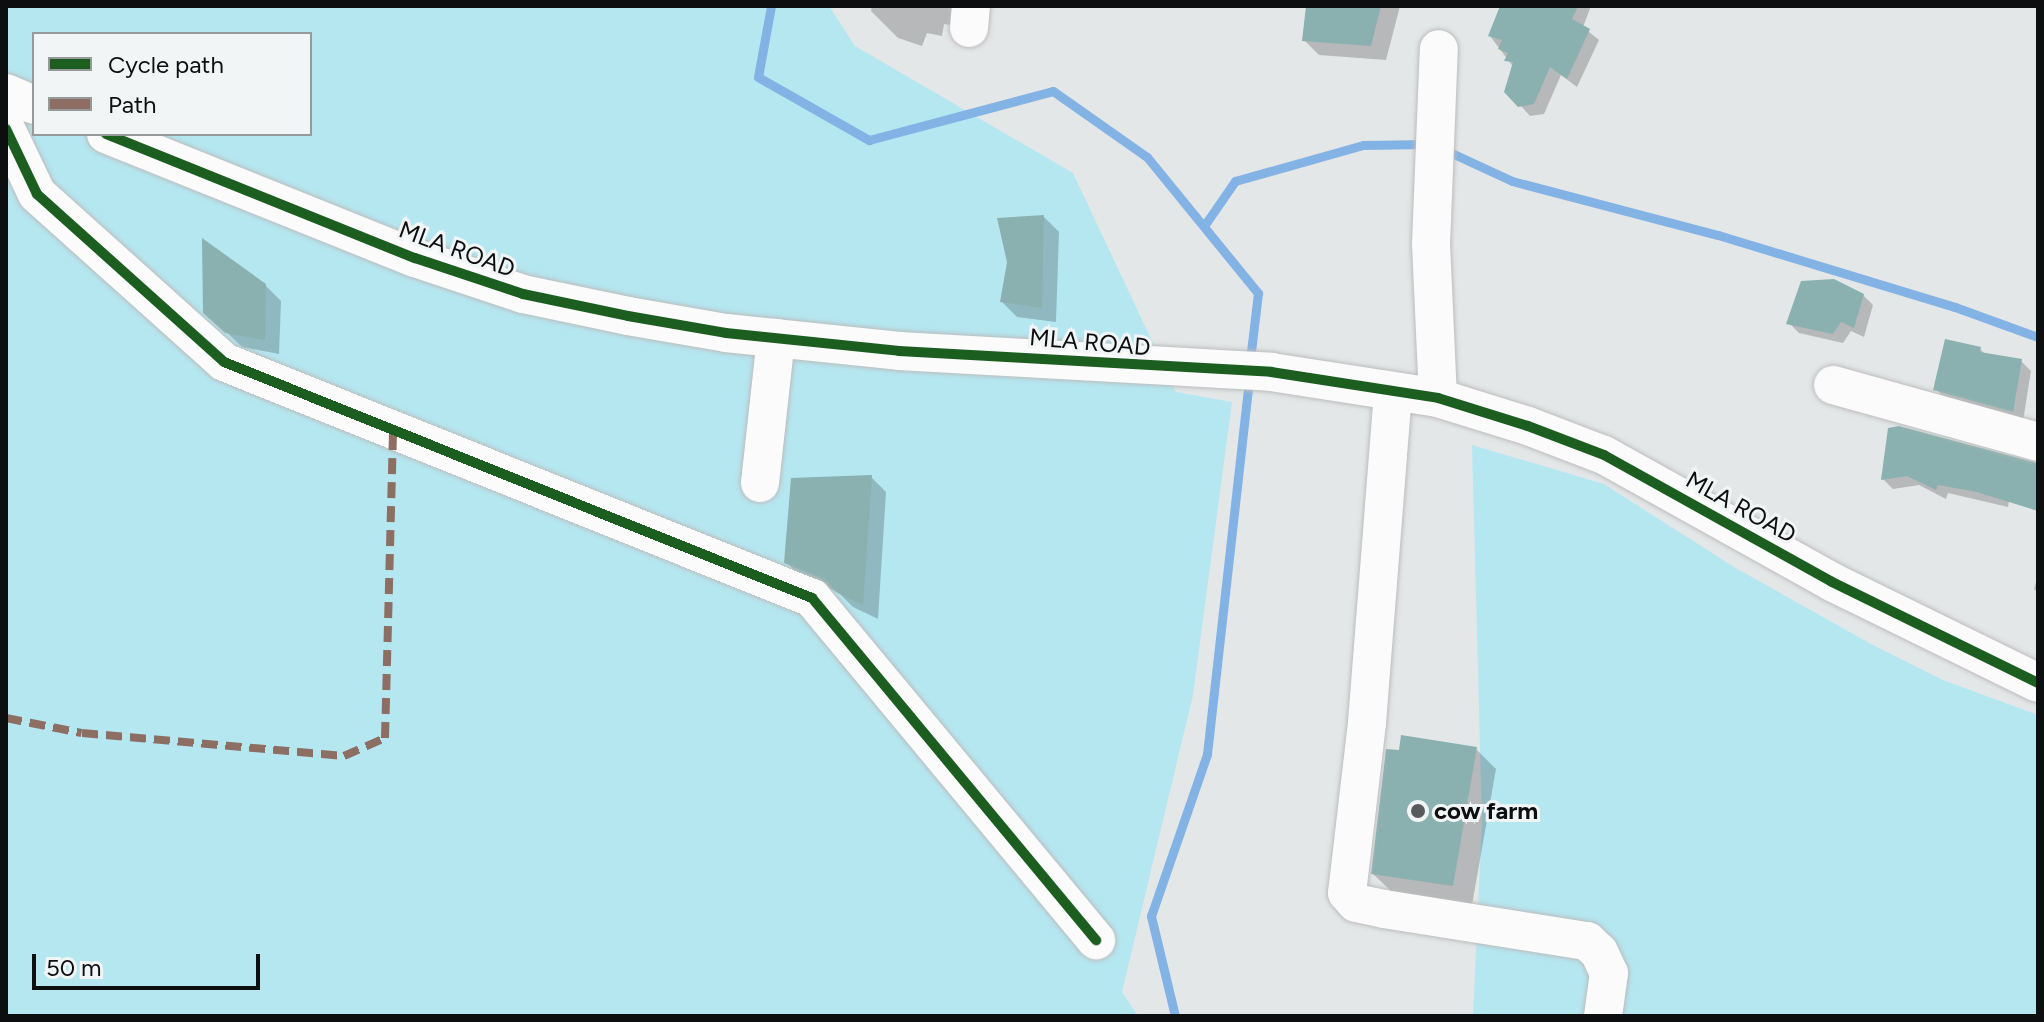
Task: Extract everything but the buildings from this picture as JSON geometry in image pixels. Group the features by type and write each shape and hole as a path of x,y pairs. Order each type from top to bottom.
{"street":[{"path":"1438,398 1431,244 1439,49"},
{"path":"6,93 32,104"},
{"path":"6,129 37,194 224,362 812,598 1096,940"},
{"name":"MLA ROAD","path":"111,136 415,258 523,294 726,333 899,351 1271,372 1438,398 1528,426 1604,455 1832,582 2038,683"},
{"path":"760,483 776,338"},
{"path":"1833,385 2038,442"},
{"path":"1393,392 1367,723 1347,893 1356,903 1384,909 1587,941 1599,952 1609,973 1603,1016"}],"shaded area":[{"path":"6,6 829,6 855,46 1073,173 1176,392 1232,402 1193,695 1122,992 1138,1016 6,1016"},
{"path":"1472,445 1604,484 1734,567 1871,644 1943,680 2038,715 2038,1016 1473,1016 1482,822"}],"waterway":[{"path":"771,6 758,77 869,140 1053,91 1147,157 1258,293 1251,352"},
{"path":"1204,226 1235,181 1363,145 1428,144"},
{"path":"1445,150 1512,181 1718,235 1955,307 2038,337"},
{"path":"1175,1016 1151,916 1207,754 1248,388"}],"marked path":[{"path":"6,718 82,733 344,756 385,738 393,430"}],"cycle path":[{"path":"6,129 37,194 224,362 812,598 1096,940"},
{"path":"111,136 415,258 523,294 628,316 726,333 899,351 1271,372 1438,398 1528,426 1604,455 1832,582 2038,683"}],"place":[{"name":"cow farm","path":"1418,811"}]}
